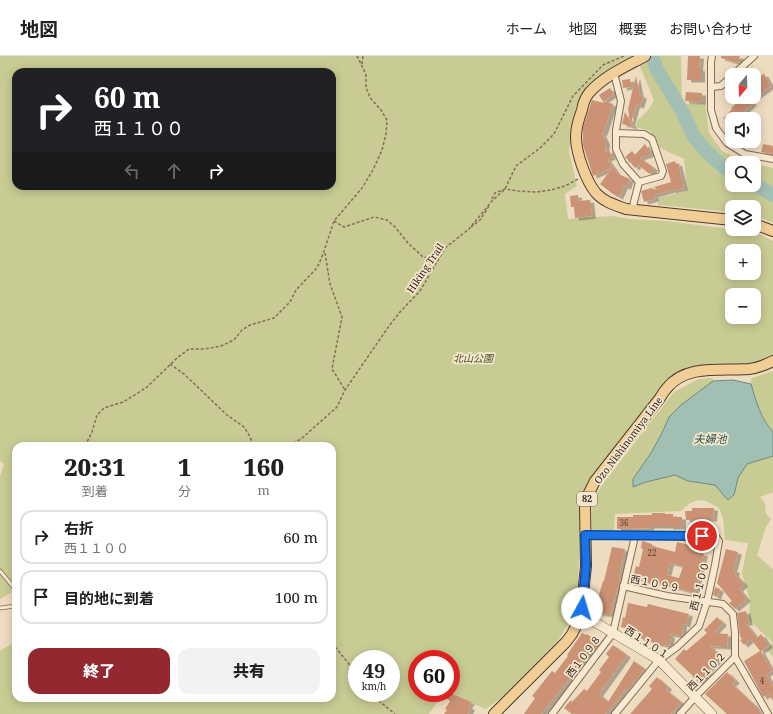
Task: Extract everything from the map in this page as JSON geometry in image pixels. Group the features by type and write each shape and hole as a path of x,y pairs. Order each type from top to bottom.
{"main road":[{"path":"640,58 607,77 588,94 577,124 576,136 576,143 585,176 597,194 603,199 618,206 632,210 725,219"},
{"path":"761,227 773,231"},
{"name":"Ozo Nishinomiya Line","path":"494,714 566,642 572,634 581,614 586,566 585,505 588,495 595,482 667,387 678,378 697,371 750,369 764,366 773,361"}],"street":[{"path":"712,56 711,110 716,128 727,143 745,154 773,159"},
{"path":"740,68 754,56"},
{"path":"614,73 621,101 616,133 616,149 623,164 639,182"},
{"path":"711,87 721,86 725,82"},
{"path":"616,133 644,134 652,139 663,171 661,176 639,182"},
{"path":"632,210 639,182"},
{"name":"西１１００","path":"585,535 716,537 719,541 707,602 699,626 677,647 659,660 615,714"},
{"name":"西１０９８","path":"552,714 613,633 635,536"},
{"name":"西１０９９","path":"624,586 667,596 723,604 733,614 735,657"},
{"name":"西１１０１","path":"581,614 659,660 712,714"},
{"name":"西１１０２","path":"680,714 735,657 768,714"}],"lane":[{"path":"0,572 12,586"},
{"path":"0,608 12,606"}],"path":[{"path":"87,442 92,432 96,415 104,408 123,402 147,387 170,364 189,349 205,349 220,346 234,340 242,330 250,325 274,318 290,302 296,290 315,270 319,264 334,221 362,188 374,168 382,150 386,134 387,120 371,98 366,88 366,76 357,56"},
{"path":"362,66 363,56"},
{"path":"492,201 505,189 516,166 540,148 554,134 573,96 603,65 625,56"},
{"path":"334,221 344,227 374,217 387,220 423,257 432,259 480,220 492,201 495,193 505,189 531,192 551,190 566,186 585,176"},
{"name":"Hiking Trail","path":"296,442 337,407 345,390 389,326 400,312 420,292 445,248"},
{"path":"324,251 330,284 342,317 332,368 345,390"},
{"path":"170,364 184,374 227,416 244,427 252,442"},
{"path":"336,648 348,663"},
{"path":"379,702 395,714"}],"green space":[{"name":"北山公園","path":"0,56 637,56 590,87 576,108 569,151 577,186 565,194 568,219 612,216 630,219 666,221 725,228 725,236 761,235 773,241 773,357 768,360 749,365 707,365 692,367 669,379 592,478 581,498 582,509 576,614 556,644 540,659 521,684 486,709 460,698 460,650 408,650 408,702 437,702 429,714 0,714 0,651 12,644 12,702 336,702 336,442 12,442 12,592 0,599 0,476 4,464 0,461"},
{"path":"656,56 681,56 682,104 705,103 709,133 722,151 733,156 725,156 725,192 761,192 761,165 773,168 773,223 761,217 761,200 725,200 725,211 658,205 658,198 687,191 684,159 660,148 650,131 636,127 637,121 649,109 654,100 639,64"},
{"path":"773,371 773,432 759,409 752,389 751,380 752,378"},
{"path":"713,378 713,381 669,417 651,453 633,479 633,487 646,482 675,475 688,481 715,485 734,495 738,478 747,464 773,456 773,492 760,497 765,503 766,514 771,519 766,527 757,555 773,569 773,643 749,620 750,601 742,573 748,543 725,540 723,518 719,508 706,501 698,500 690,503 681,511 615,514 614,531 592,532 592,511 594,498 602,485 674,392 699,379"},
{"path":"773,643 773,657 767,650"}],"water":[{"name":"夫婦池","path":"733,380 751,384 762,416 773,432 773,456 747,464 738,478 734,495 728,500 715,485 688,481 675,475 646,482 633,487 633,479 651,453 669,417 681,405 713,381"}],"building":[{"path":"688,56 700,56 699,68 701,69 701,80 687,80"},
{"path":"721,56 740,56 738,63 721,58"},
{"path":"764,74 771,86 761,93 761,75"},
{"path":"636,76 640,95 643,96 640,106 636,105 631,123 634,127 622,124 625,112 630,121 628,109"},
{"path":"630,79 631,87 623,88 622,80"},
{"path":"610,88 614,94 604,101 613,104 603,134 601,132 606,142 605,152 609,150 612,157 607,159 618,174 630,179 627,187 624,186 619,197 600,184 612,168 593,176 583,145 583,127 592,100 604,103 599,95"},
{"path":"686,92 702,93 702,102 685,101"},
{"path":"736,104 752,104 743,112 729,112 732,109 731,108"},
{"path":"645,144 651,154 640,158 654,168 650,174 638,165 635,168 630,162 628,163 629,161 625,157 632,151 635,155"},
{"path":"763,144 773,146 773,154 761,152"},
{"path":"675,161 676,164 678,163 684,188 654,195 655,199 644,202 641,191 651,188 657,190 654,187 671,182 666,164"},
{"path":"578,195 578,201 590,200 592,216 575,218 574,207 571,207 570,196"},
{"path":"692,508 714,508 713,519 686,520 685,511 692,511"},
{"path":"652,513 673,514 673,517 682,517 682,527 650,526 650,528 617,529 617,517 652,515"},
{"path":"642,541 652,544 652,546 675,552 677,542 694,546 693,551 704,554 695,593 651,581 650,583 633,577 636,566 639,567 643,549 641,548","holes":["670,563 683,566 679,578 667,575"]},
{"path":"612,547 625,549 615,599 610,615 598,613 599,610 595,609 604,581"},
{"path":"726,549 738,552 733,570 736,570 735,574 744,584 739,589 747,599 735,609 729,603 732,601 717,583"},
{"path":"715,587 720,589 717,597 713,595"},
{"path":"628,603 647,607 648,604 689,614 686,625 683,624 682,636 668,634 671,636 669,646 653,643 653,641 639,638 640,631 621,627 623,617 625,618"},
{"path":"746,611 749,623 745,623 757,638 761,634 769,645 761,651 772,671 766,674 773,686 773,701 769,694 763,697 744,661 760,651 751,639 744,645 740,640 742,639 740,636 737,613"},
{"path":"717,617 723,623 714,633 728,634 727,647 710,646 721,657 708,670 710,672 700,683 692,677 693,676 675,659 684,649 686,651 707,633 704,630"},
{"path":"582,633 601,641 596,648 592,648 584,661 541,714 524,714 535,698 532,696 552,671 555,673 568,656 567,655"},
{"path":"613,645 627,655 599,694 608,702 634,661 645,669 627,691 625,689 616,703 615,702 605,714 572,714 564,708 584,689 587,691 601,672 599,670 609,657 606,654"},
{"path":"727,672 736,681 732,684 753,703 761,714 727,714 705,694"},
{"path":"657,677 668,687 666,690 681,702 671,714 630,714 652,689 649,686"},
{"path":"460,697 471,702 468,706 471,708 468,714 444,714 447,710 445,709 449,702 460,702"}],"waterway":[{"path":"652,56 657,70 681,109 694,137 710,155 725,168"},
{"path":"761,188 773,195"}],"route":[{"path":"582,608 586,566 585,535 702,536"}]}
